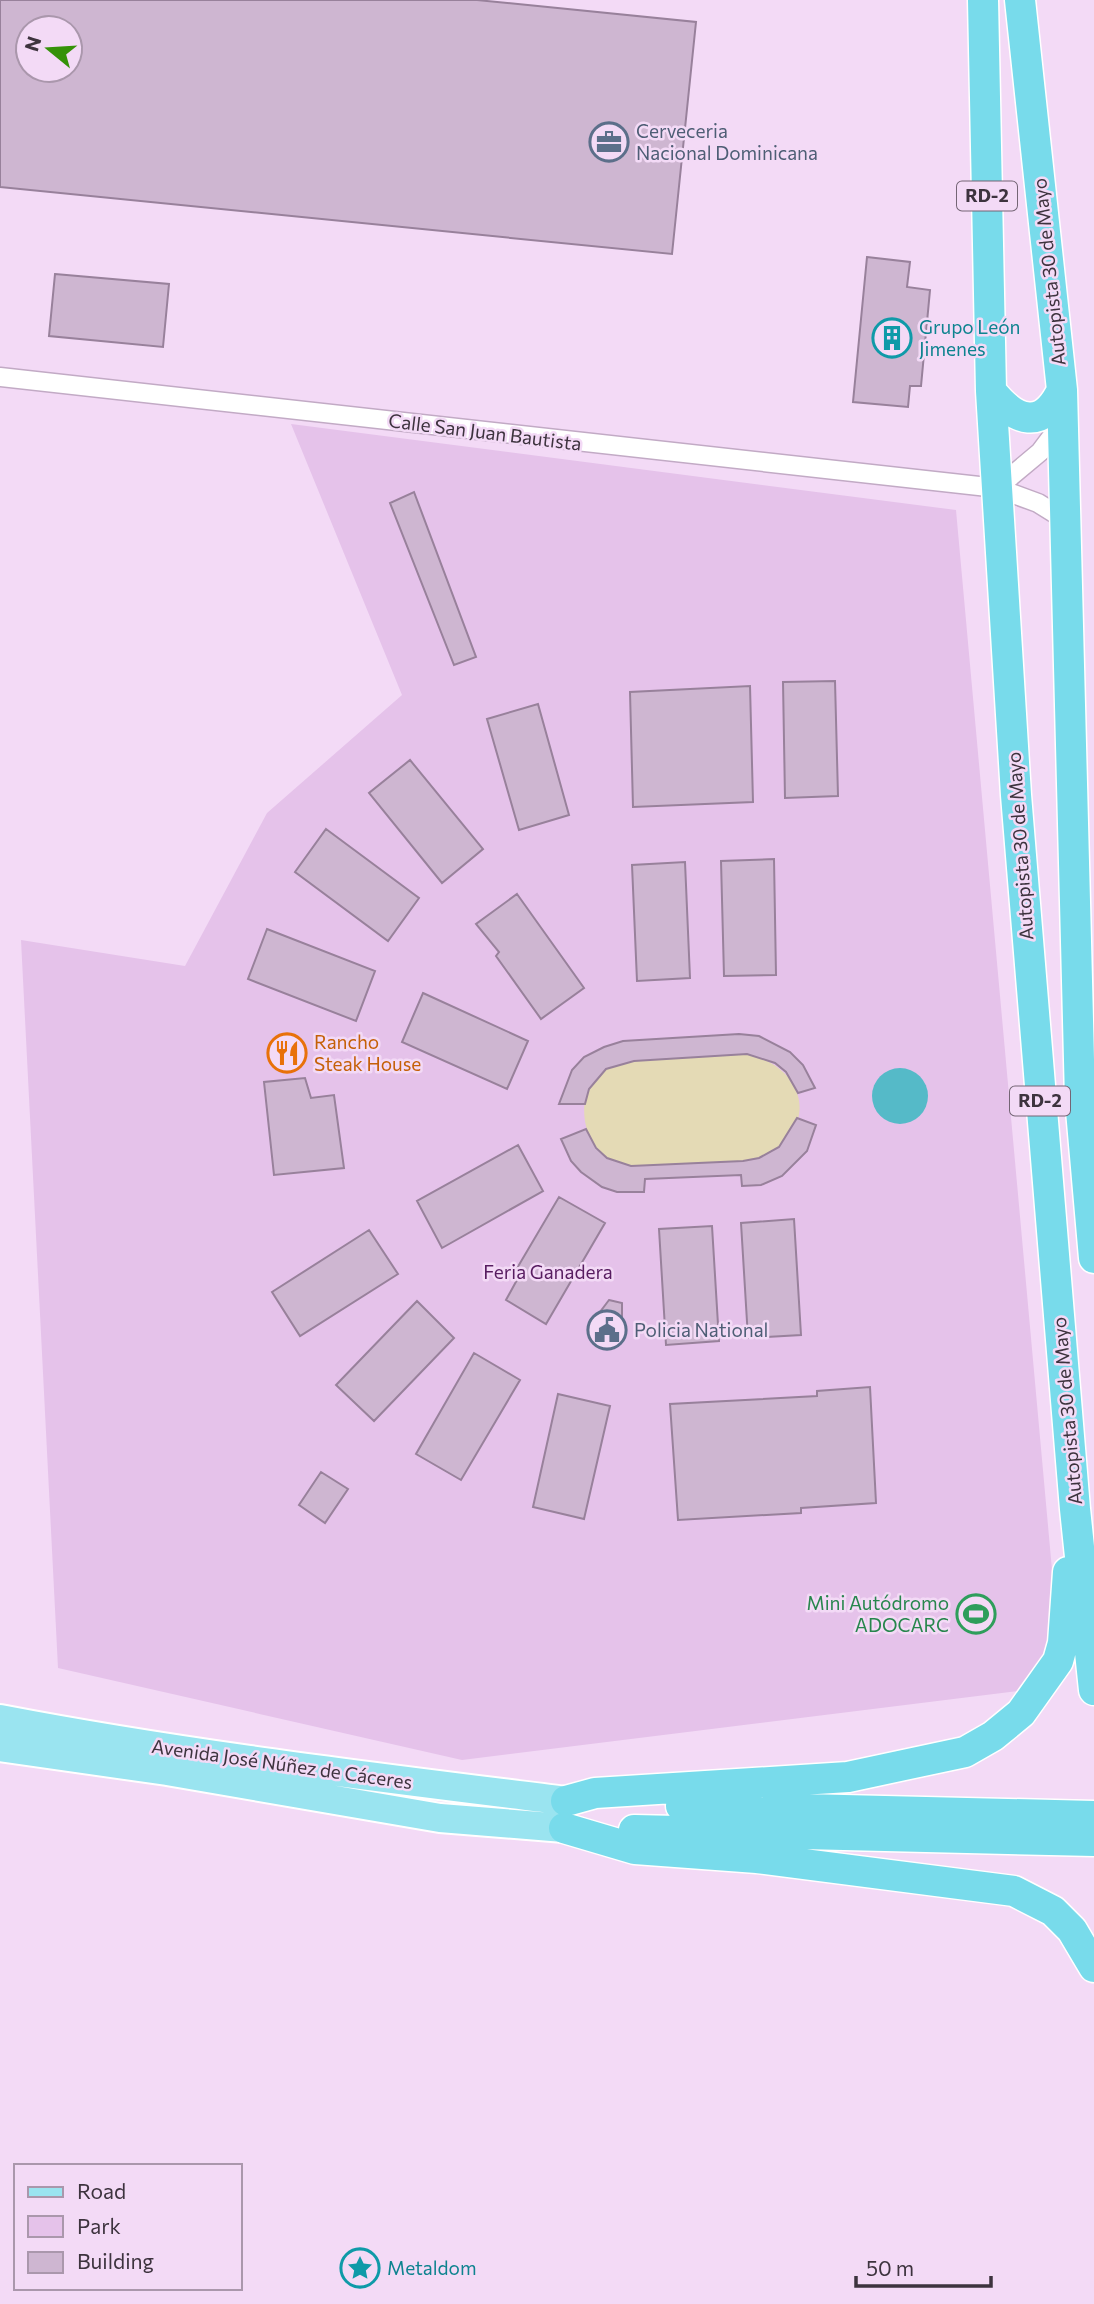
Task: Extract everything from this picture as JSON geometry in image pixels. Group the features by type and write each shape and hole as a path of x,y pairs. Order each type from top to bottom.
{"highway":[{"name":"Autopista 30 de Mayo","path":"983,0 991,391 983,487 1017,808 1075,1509 1094,1690"},
{"name":"Autopista 30 de Mayo","path":"1020,0 1062,390 1067,521 1065,598 1080,1098 1094,1258"},
{"path":"991,391 1004,407 1028,418 1040,417 1048,412 1062,390"},
{"path":"565,1814 595,1793 848,1777 965,1752 993,1736 1021,1713 1058,1661 1063,1643 1075,1509"},
{"path":"565,1814 739,1809 1075,1824 1094,1841"},
{"path":"565,1814 635,1849 758,1858 1014,1891 1053,1910 1079,1940 1094,1967"}],"main road":[{"name":"Avenida José Núñez de Cáceres","path":"0,1719 110,1740 335,1773 565,1814"},
{"name":"Avenida José Núñez de Cáceres","path":"0,1746 167,1771 440,1818 565,1814"}],"street":[{"name":"Calle San Juan Bautista","path":"0,377 983,487 1038,503 1067,521"},
{"path":"983,487 1040,452 1063,422"}],"green space":[{"name":"Feria Ganadera","path":"291,424 956,510 1058,1636 1018,1691 462,1760 58,1668 21,940 185,966 267,813 402,695"}],"sand":[{"path":"747,1054 768,1061 784,1073 794,1086 799,1102 798,1118 792,1133 779,1146 760,1157 738,1162 636,1166 617,1163 594,1145 584,1117 585,1103 589,1089 597,1077 609,1068 622,1063 656,1058"}],"water":[{"path":"894,1068 906,1068 916,1072 924,1080 928,1096 924,1112 916,1120 906,1124 894,1124 884,1120 876,1112 872,1102 872,1090 876,1080 884,1072"}],"building":[{"path":"0,0 477,0 696,22 672,254 0,187"},
{"name":"Grupo León Jimenes","path":"867,257 910,262 907,287 930,290 921,386 910,386 908,407 853,402"},
{"path":"55,274 169,284 163,347 49,336"},
{"path":"414,492 476,657 454,665 390,503"},
{"path":"835,681 838,796 785,798 783,682"},
{"path":"750,686 753,802 633,807 630,692"},
{"path":"538,704 569,815 519,830 487,719"},
{"path":"410,760 483,849 442,883 369,793"},
{"path":"326,829 419,898 388,941 295,872"},
{"path":"774,859 776,975 724,976 721,861"},
{"path":"685,862 690,978 637,981 632,865"},
{"path":"517,894 584,988 541,1019 496,956 499,952 476,924"},
{"path":"267,929 375,971 356,1021 248,979"},
{"path":"423,993 528,1041 507,1089 402,1042"},
{"path":"739,1034 759,1036 790,1052 803,1065 815,1088 798,1093 786,1072 775,1063 747,1054 634,1061 606,1069 589,1089 585,1104 559,1104 572,1070 584,1057 604,1047 623,1041"},
{"path":"305,1078 311,1098 334,1095 344,1168 274,1175 264,1082"},
{"path":"797,1118 816,1125 807,1151 782,1176 761,1185 742,1186 741,1175 645,1179 644,1192 617,1192 602,1187 581,1172 571,1161 561,1139 586,1129 596,1148 607,1158 631,1166 743,1161 759,1158 779,1147"},
{"path":"518,1145 543,1191 442,1248 417,1201"},
{"path":"559,1197 605,1223 546,1324 506,1300 518,1278 513,1275"},
{"path":"794,1219 801,1335 748,1338 741,1223"},
{"path":"712,1226 719,1341 666,1345 659,1229"},
{"path":"369,1230 398,1274 300,1336 272,1292"},
{"name":"Policia National","path":"609,1300 622,1303 622,1318 614,1348 592,1342 600,1312"},
{"path":"417,1301 454,1338 374,1421 336,1385"},
{"path":"474,1353 520,1380 461,1480 416,1454"},
{"path":"870,1387 876,1503 801,1508 801,1513 678,1520 670,1404 817,1396 817,1391"},
{"path":"558,1394 610,1406 584,1519 533,1507"},
{"path":"321,1472 348,1489 325,1523 299,1505"}],"place":[{"name":"Cerveceria Nacional Dominicana","path":"609,142"},
{"name":"Grupo León Jimenes","path":"892,338"},
{"name":"Rancho Steak House","path":"287,1053"},
{"name":"Policia National","path":"607,1330"},
{"name":"Mini Autódromo ADOCARC","path":"976,1614"},
{"name":"Metaldom","path":"360,2268"}]}
